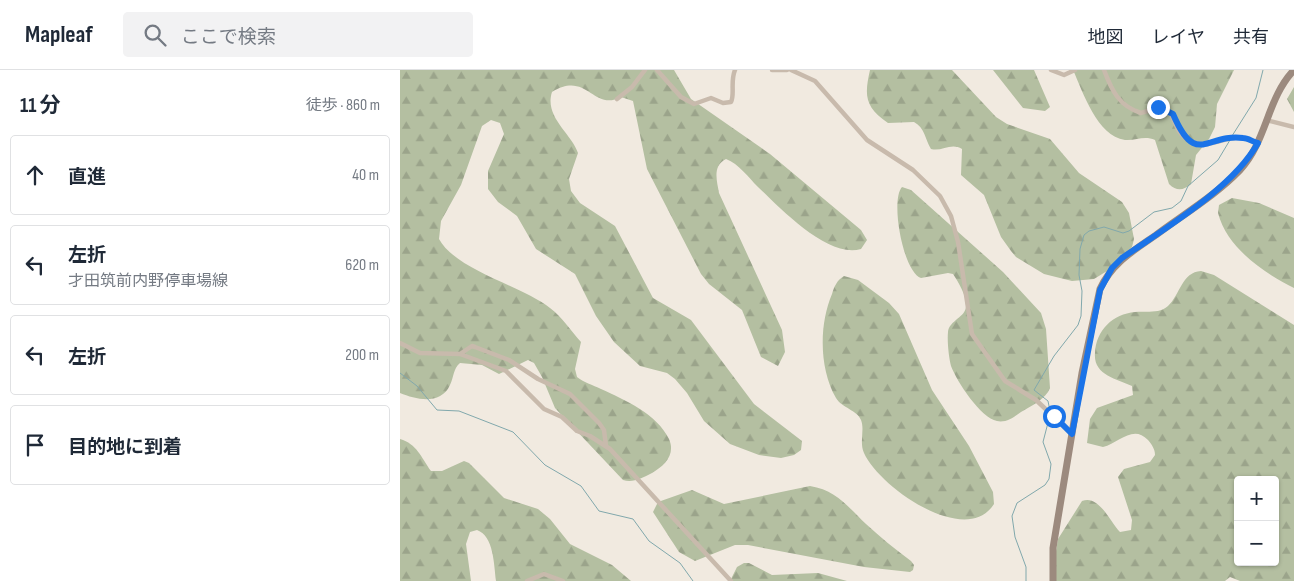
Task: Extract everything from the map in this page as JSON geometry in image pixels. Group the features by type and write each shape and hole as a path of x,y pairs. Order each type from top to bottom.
{"main road":[{"path":"1053,581 1053,548 1072,434 1093,318 1105,278 1122,258 1226,183 1241,168 1258,143 1278,90 1294,70"}],"street":[{"path":"617,99 632,87 645,70"},
{"path":"657,70 681,97 694,104 711,98 723,103 731,102 734,97 731,83 735,70"},
{"path":"772,70 787,70"},
{"path":"791,70 815,81 867,140 913,170 940,196 951,216 958,242 972,334 1005,380 1036,400 1072,434"},
{"path":"1051,70 1064,75 1075,70"},
{"path":"1104,70 1113,92 1124,104 1141,113 1158,107 1167,110 1173,114 1180,130 1190,141 1210,144 1230,138 1243,138 1258,143"},
{"path":"1266,120 1294,127"},
{"path":"400,343 420,353 460,354 506,371 544,409 562,417 577,431 606,446 728,580"},
{"path":"460,354 472,346 475,347 509,360 538,379 562,389 599,423 604,430 606,446"},
{"path":"527,581 544,574 563,581"}],"green space":[{"path":"400,70 674,70 691,99 770,154 861,230 867,240 861,249 848,250 834,246 805,230 735,164 726,159 719,166 716,174 719,193 782,330 785,352 778,366 761,357 742,310 709,284 701,274 647,169 633,101 621,97 611,100 603,99 574,86 564,87 552,92 551,101 555,117 578,153 569,179 571,191 580,203 615,226 653,298 691,320 754,404 802,441 801,450 794,455 781,458 759,455 730,444 704,421 687,393 675,379 667,373 640,366 614,342 596,316 575,274 536,249 517,216 498,202 488,189 488,171 504,134 500,123 491,120 482,126 461,185 441,221 439,239 447,250 459,260 550,308 581,342 575,369 577,377 630,403 649,415 664,430 669,439 671,445 670,455 661,467 652,473 634,480 623,480 555,408 542,377 534,363 528,360 499,374 482,365 460,363 455,370 450,385 441,396 421,399 400,393"},
{"path":"870,70 952,70 996,117 1007,124 1050,139 1079,173 1122,202 1129,213 1134,239 1132,247 1107,271 1094,279 1072,281 1044,274 1016,257 1001,237 984,195 961,175 962,149 954,146 935,150 931,149 918,124 914,122 888,123 880,117 868,100 867,87"},
{"path":"993,70 1034,70 1050,107 1045,111 1023,108"},
{"path":"1073,70 1234,70 1217,104 1215,127 1209,139 1196,155 1191,184 1186,188 1180,189 1169,184 1155,140 1147,138 1125,140 1115,137 1106,130 1092,112"},
{"path":"1294,87 1294,112 1287,99"},
{"path":"902,187 911,190 1003,272 1041,313 1046,329 1050,388 1042,399 1010,419 997,421 984,413 964,390 954,373 951,366 948,332 951,324 966,309 965,297 953,274 948,273 921,278 915,273 909,263 900,235 898,220 897,206"},
{"path":"1232,198 1259,203 1294,218 1294,288 1259,267 1229,237 1218,213 1219,205"},
{"path":"1201,271 1214,275 1294,325 1294,581 1240,581 1230,577 1225,581 1051,581 1058,539 1082,501 1094,501 1099,505 1120,532 1131,530 1132,520 1118,477 1124,469 1150,462 1155,455 1153,447 1148,440 1137,434 1131,434 1103,447 1087,443 1090,419 1097,408 1133,395 1132,386 1107,375 1095,360 1096,345 1102,330 1113,320 1127,313 1164,309 1190,275"},
{"path":"844,276 858,280 889,303 899,314 932,390 969,446 993,492 994,504 981,516 964,519 945,516 924,508 904,496 887,482 873,467 864,453 861,420 836,398 830,386 824,360 823,333 828,306 836,284"},
{"path":"400,439 415,448 431,471 442,471 464,461 469,463 504,498 538,509 550,519 570,544 612,565 631,581 496,581 494,559 490,545 483,533 477,530 470,532 466,544 471,581 400,581"},
{"path":"810,486 827,491 841,500 877,534 911,561 914,565 913,570 910,572 864,567 748,545 735,545 695,561 679,552 653,512 658,502 692,490 724,504"},
{"path":"744,563 749,563 772,575 818,573 847,581 730,581 737,567"}],"waterway":[{"path":"1232,136 1256,98 1263,70"},
{"path":"1050,411 1048,401 1034,390 1054,356 1078,325 1081,316 1082,291 1079,275 1080,249 1084,235 1089,231 1104,227 1123,233 1129,231 1154,212 1172,208 1181,201 1188,186 1218,160 1230,140"},
{"path":"400,373 417,386 437,410 459,411 513,432 545,465 581,486 599,511 633,519 649,541 680,563 693,581"},
{"path":"1026,581 1026,567 1015,537 1012,516 1017,503 1045,485 1049,479 1051,464 1043,442 1050,415"}],"route":[{"path":"1054,416 1072,434 1093,318 1100,290 1112,268 1122,258 1226,183 1250,157 1258,143 1243,138 1230,138 1210,144 1199,144 1190,141 1180,130 1173,114 1158,107"}]}
